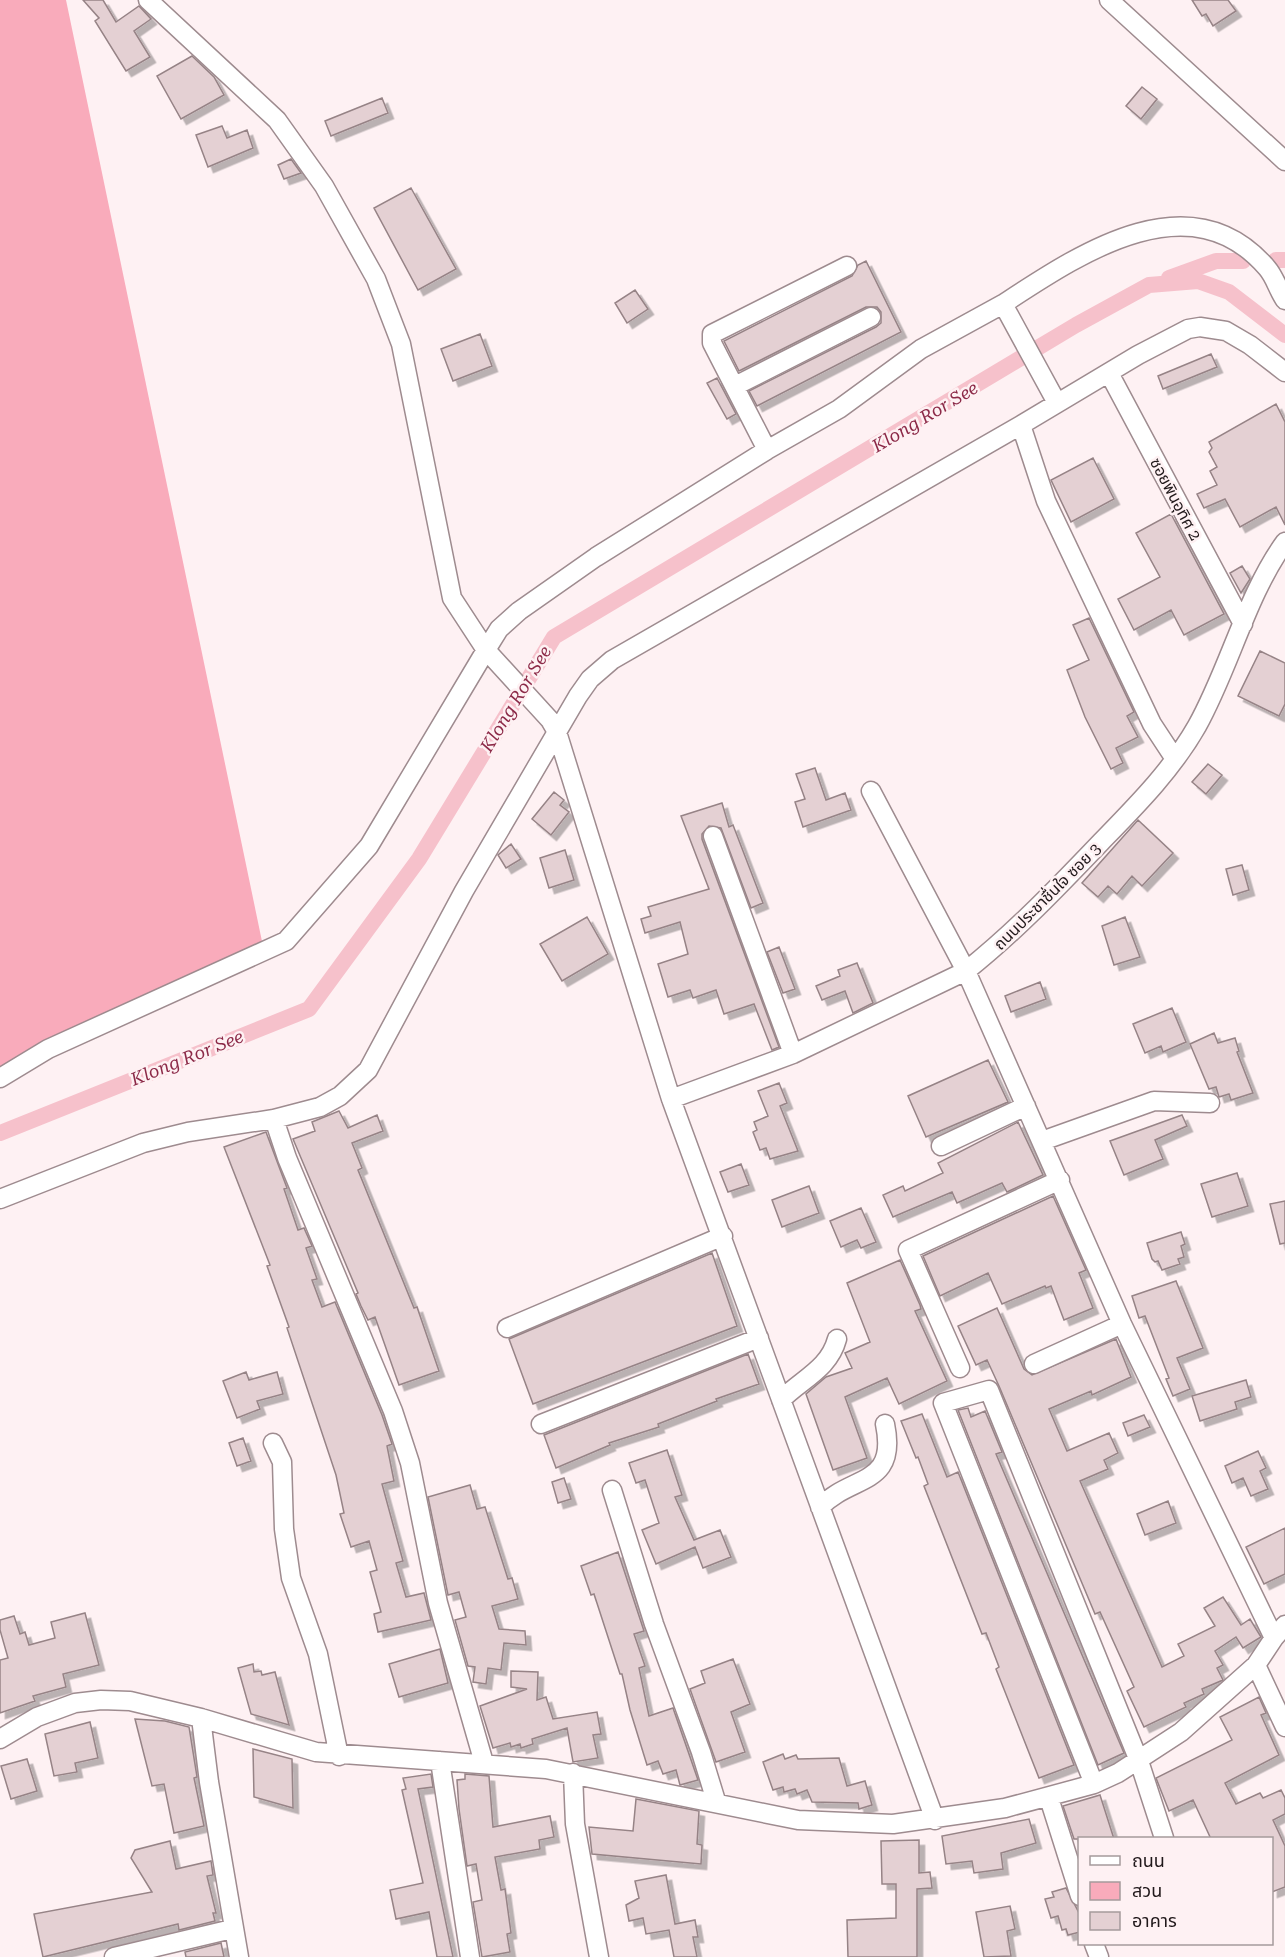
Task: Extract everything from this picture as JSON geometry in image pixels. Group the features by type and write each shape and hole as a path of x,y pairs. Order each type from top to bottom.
{"street":[{"path":"148,0 277,120 324,186 376,279 401,344 452,598 490,654 553,726 671,1099 935,1820"},
{"path":"1109,0 1285,161"},
{"path":"0,1078 48,1049 286,941 369,846 490,654 499,629 519,611 596,557 767,450 838,409 921,349 1003,304 1096,247 1132,235 1179,227 1210,229 1228,237 1269,269 1285,300"},
{"path":"767,450 712,343 714,332 847,266"},
{"path":"1003,304 1058,403"},
{"path":"735,386 872,317"},
{"path":"0,1199 143,1143 188,1132 274,1119 308,1111 331,1102 355,1085 368,1070 553,726 590,679 612,660 1188,329 1200,327 1236,335 1285,372"},
{"name":"ซอยพินอุทิศ 2","path":"1109,373 1243,624"},
{"path":"1021,426 1046,501 1152,724 1176,759"},
{"name":"ถนนประชาชื่นใจ ซอย 3","path":"671,1099 793,1054 966,971 1057,888 1142,799 1176,759 1199,723 1243,624 1285,542"},
{"path":"0,1739 37,1717 88,1701 130,1701 201,1718 299,1748 339,1756 484,1764 573,1773 716,1801 781,1817 873,1824 935,1820 1049,1798 1094,1784 1138,1761 1181,1732 1256,1665 1279,1632 1122,1324 966,971 871,791"},
{"path":"713,836 793,1054"},
{"path":"1042,1141 1154,1101 1210,1103"},
{"path":"941,1146 1026,1106"},
{"path":"274,1119 287,1158 393,1411 410,1463 438,1603 484,1764"},
{"path":"960,1368 908,1250 1060,1180"},
{"path":"507,1328 723,1236"},
{"path":"1034,1364 1122,1324"},
{"path":"541,1424 759,1338"},
{"path":"781,1400 803,1379 823,1367 837,1339"},
{"path":"1094,1784 943,1403 989,1390 1138,1761 1163,1837"},
{"path":"820,1507 833,1495 871,1478 880,1471 887,1449 885,1424"},
{"path":"273,1443 282,1462 284,1529 291,1578 318,1654 339,1756"},
{"path":"612,1490 654,1624 701,1752 716,1801"},
{"path":"1256,1665 1285,1727"},
{"path":"201,1718 232,1929 239,1957"},
{"path":"440,1761 470,1957"},
{"path":"573,1773 574,1824 599,1957"},
{"path":"1049,1798 1078,1890"},
{"path":"114,1957 232,1929"}],"green space":[{"path":"0,0 66,0 264,951 0,1072"}],"building":[{"path":"83,0 103,0 116,22 139,6 151,19 134,31 150,57 126,71 95,21 99,18"},
{"path":"1192,0 1228,0 1236,11 1213,26 1206,14 1202,16"},
{"path":"192,56 214,77 224,95 181,119 157,76"},
{"path":"1142,87 1157,99 1141,119 1126,106"},
{"path":"382,98 388,113 331,136 325,121"},
{"path":"222,126 227,138 247,130 253,148 208,167 196,135"},
{"path":"291,159 301,173 284,179 278,165"},
{"path":"411,188 456,269 418,290 374,208"},
{"path":"866,261 901,332 757,406 749,391 876,327 881,323 881,312 877,307 866,307 739,371 724,341 852,276 858,265"},
{"path":"635,290 648,309 627,323 615,303"},
{"path":"480,334 492,366 453,381 441,349"},
{"path":"1211,354 1217,367 1163,389 1158,376"},
{"path":"717,378 736,414 727,419 707,383"},
{"path":"1276,404 1285,422 1285,525 1276,507 1240,527 1225,499 1204,508 1197,494 1217,485 1210,471 1217,467 1209,452 1212,448 1209,442"},
{"path":"1093,458 1114,499 1071,522 1051,480"},
{"path":"1171,514 1224,614 1184,635 1171,610 1134,630 1118,599 1160,577 1136,533"},
{"path":"1242,566 1250,579 1241,593 1230,573"},
{"path":"1089,618 1134,712 1127,716 1138,737 1116,748 1123,763 1111,769 1085,717 1067,670 1089,660 1073,625"},
{"path":"1260,651 1285,663 1285,704 1279,716 1238,696"},
{"path":"1208,764 1222,775 1206,794 1192,782"},
{"path":"815,768 826,800 845,793 851,810 803,827 795,802 805,799 796,774"},
{"path":"554,792 564,800 560,805 569,812 551,835 532,819"},
{"path":"722,803 729,827 733,825 763,903 751,908 721,828 709,826 702,834 702,839 779,1047 772,1050 754,1004 724,1014 716,990 693,998 690,990 668,997 658,964 688,954 680,922 645,933 641,919 651,916 648,907 709,889 681,816"},
{"path":"1138,820 1173,853 1142,886 1132,876 1117,894 1108,886 1098,897 1082,883"},
{"path":"511,844 521,859 506,868 498,855"},
{"path":"565,850 574,880 549,888 540,858"},
{"path":"1242,865 1249,890 1233,895 1226,869"},
{"path":"587,917 608,954 562,981 540,944"},
{"path":"1125,917 1140,957 1114,965 1102,926"},
{"path":"779,947 795,989 783,993 767,952"},
{"path":"857,963 873,1003 853,1013 845,991 822,1000 816,986 840,976 838,970"},
{"path":"1040,982 1046,999 1011,1012 1005,996"},
{"path":"1172,1008 1186,1042 1163,1052 1161,1046 1145,1053 1133,1024"},
{"path":"1214,1033 1218,1043 1235,1038 1239,1051 1237,1052 1253,1093 1231,1100 1229,1094 1219,1097 1216,1087 1209,1089 1190,1044"},
{"path":"988,1060 1008,1102 926,1137 908,1096"},
{"path":"779,1083 787,1103 780,1106 798,1151 770,1159 766,1148 760,1150 753,1132 757,1130 754,1122 768,1116 758,1091"},
{"path":"339,1111 348,1128 377,1115 383,1131 352,1143 362,1168 358,1170 414,1308 417,1307 439,1371 399,1385 375,1317 368,1320 361,1306 356,1294 358,1293 293,1139 315,1131 312,1122"},
{"path":"1182,1115 1187,1126 1155,1140 1163,1159 1124,1175 1110,1141"},
{"path":"1018,1122 1043,1175 1007,1192 1002,1183 957,1203 952,1192 893,1217 883,1195 903,1186 905,1191 943,1173 938,1163"},
{"path":"266,1132 287,1188 284,1189 298,1230 304,1228 312,1246 306,1248 317,1279 312,1280 322,1307 335,1302 392,1444 387,1446 394,1481 382,1484 403,1561 396,1563 406,1597 424,1593 431,1620 378,1632 374,1614 381,1612 370,1572 377,1570 369,1541 351,1547 340,1514 344,1513 336,1475 267,1266 270,1265 224,1147"},
{"path":"741,1164 749,1185 728,1192 720,1172"},
{"path":"1237,1173 1248,1206 1212,1217 1201,1184"},
{"path":"809,1186 819,1213 782,1227 772,1200"},
{"path":"1053,1196 1086,1270 1079,1273 1093,1308 1064,1320 1051,1286 1046,1288 1045,1286 1002,1304 988,1273 940,1296 923,1256"},
{"path":"1285,1201 1285,1243 1280,1244 1270,1204"},
{"path":"861,1208 876,1242 861,1248 857,1240 841,1247 830,1221"},
{"path":"1181,1232 1185,1244 1181,1246 1184,1257 1178,1259 1180,1264 1162,1270 1158,1261 1155,1262 1152,1259 1147,1243"},
{"path":"712,1253 737,1326 533,1404 509,1339"},
{"path":"900,1260 920,1305 921,1309 915,1311 947,1381 899,1404 887,1378 845,1397 867,1458 833,1470 806,1394 826,1377 852,1368 845,1353 870,1342 847,1283"},
{"path":"1176,1281 1203,1348 1177,1358 1190,1389 1173,1396 1166,1379 1169,1378 1145,1316 1139,1318 1132,1296"},
{"path":"997,1308 1024,1369 1032,1375 1116,1339 1131,1377 1092,1395 1091,1391 1049,1409 1067,1451 1109,1433 1118,1453 1104,1460 1108,1469 1080,1481 1162,1667 1184,1656 1178,1644 1215,1626 1204,1608 1223,1597 1241,1625 1250,1619 1261,1637 1243,1648 1236,1637 1215,1651 1223,1665 1217,1668 1223,1680 1202,1689 1204,1694 1184,1703 1186,1707 1144,1727 1127,1691 1134,1687 1100,1612 1095,1614 987,1360 976,1365 958,1326"},
{"path":"748,1354 759,1384 716,1399 717,1401 658,1424 659,1427 609,1443 610,1445 556,1468 544,1435"},
{"path":"246,1372 249,1380 277,1372 283,1394 257,1401 260,1409 237,1418 223,1381"},
{"path":"1246,1380 1251,1397 1235,1402 1237,1409 1200,1421 1192,1396"},
{"path":"968,1408 971,1417 985,1411 1002,1452 996,1454 1124,1753 1098,1765 958,1410"},
{"path":"922,1414 947,1477 958,1472 1074,1765 1039,1778 996,1669 999,1667 986,1633 982,1634 924,1486 928,1484 918,1457 916,1458 901,1421"},
{"path":"1144,1415 1150,1427 1128,1436 1123,1423"},
{"path":"243,1438 251,1461 237,1466 229,1443"},
{"path":"667,1450 682,1495 675,1497 694,1540 720,1530 731,1557 703,1568 695,1547 656,1564 642,1530 659,1523 645,1480 636,1483 629,1463"},
{"path":"1258,1451 1266,1468 1260,1471 1268,1489 1251,1496 1243,1478 1232,1483 1225,1466"},
{"path":"564,1478 571,1499 558,1503 552,1482"},
{"path":"470,1485 477,1509 485,1507 508,1579 512,1578 518,1599 492,1606 499,1629 525,1631 526,1645 504,1643 501,1670 488,1668 486,1684 473,1682 475,1667 468,1666 455,1620 466,1617 459,1592 448,1595 428,1497"},
{"path":"1168,1501 1176,1523 1145,1535 1137,1514"},
{"path":"1285,1528 1285,1574 1264,1584 1246,1547"},
{"path":"618,1552 644,1631 634,1634 645,1666 639,1668 649,1716 673,1708 698,1780 680,1785 676,1770 663,1774 658,1761 647,1765 630,1710 622,1674 620,1674 594,1594 591,1595 581,1566"},
{"path":"85,1613 99,1665 63,1674 66,1687 33,1696 35,1701 0,1713 0,1660 8,1658 0,1630 0,1620 14,1616 20,1634 25,1632 29,1645 55,1638 51,1622"},
{"path":"440,1649 448,1683 399,1697 389,1664"},
{"path":"733,1659 750,1704 731,1712 745,1752 716,1762 690,1689 705,1683 701,1671"},
{"path":"253,1664 254,1672 261,1671 262,1675 275,1672 289,1725 251,1714 238,1668"},
{"path":"511,1671 538,1672 537,1700 546,1697 553,1719 597,1712 601,1734 593,1735 598,1758 573,1762 567,1728 532,1739 533,1744 521,1748 520,1744 511,1747 510,1743 493,1748 480,1706 527,1689 511,1687"},
{"path":"1259,1697 1266,1713 1261,1715 1279,1755 1225,1783 1236,1804 1260,1793 1263,1798 1281,1790 1285,1798 1285,1814 1273,1820 1285,1846 1285,1887 1273,1892 1273,1837 1210,1837 1193,1800 1169,1811 1156,1778 1232,1740 1220,1717"},
{"path":"135,1719 165,1721 189,1727 197,1777 194,1778 204,1826 174,1833 164,1784 152,1786"},
{"path":"90,1722 98,1758 75,1763 77,1772 54,1776 45,1734"},
{"path":"253,1749 292,1759 293,1808 254,1797"},
{"path":"783,1754 785,1759 796,1755 798,1759 839,1758 847,1786 865,1781 872,1805 859,1809 858,1803 812,1802 807,1790 797,1794 795,1789 784,1792 783,1787 773,1790 763,1762"},
{"path":"27,1759 37,1791 11,1799 1,1766"},
{"path":"431,1774 433,1787 418,1789 453,1957 437,1957 429,1912 396,1919 390,1890 423,1883 402,1790 406,1789 403,1778"},
{"path":"465,1774 489,1776 493,1827 550,1816 554,1837 539,1840 540,1849 495,1857 501,1890 505,1889 511,1933 507,1934 510,1952 482,1957 473,1902 482,1900 476,1864 467,1866 459,1809 457,1780 465,1779"},
{"path":"1100,1795 1113,1837 1074,1839 1063,1806"},
{"path":"636,1799 699,1811 697,1844 702,1845 701,1864 592,1854 589,1827 633,1831"},
{"path":"1029,1819 1036,1843 1001,1853 1003,1869 974,1873 972,1861 946,1864 942,1836"},
{"path":"919,1840 919,1873 930,1872 932,1888 917,1889 917,1957 848,1957 847,1920 896,1918 896,1884 882,1884 881,1841"},
{"path":"170,1841 176,1869 211,1861 213,1875 207,1876 216,1913 213,1913 215,1921 179,1930 178,1924 43,1957 34,1914 152,1892 131,1858 135,1850"},
{"path":"666,1875 675,1924 695,1920 698,1937 693,1937 697,1957 674,1957 669,1930 646,1934 643,1918 629,1921 626,1905 639,1898 635,1881"},
{"path":"1066,1888 1078,1911 1078,1932 1068,1935 1066,1929 1062,1930 1058,1916 1051,1918 1045,1899 1054,1897 1052,1892"},
{"path":"1010,1906 1015,1929 1007,1931 1011,1956 984,1957 976,1912"},
{"path":"221,1943 224,1957 186,1957 185,1952"}],"waterway":[{"path":"1276,260 1285,260"},
{"path":"1169,278 1216,261 1243,261"},
{"name":"Klong Ror See","path":"0,1133 309,1009 419,859 554,637 1076,325 1149,285 1198,281 1229,292 1285,335"}]}
